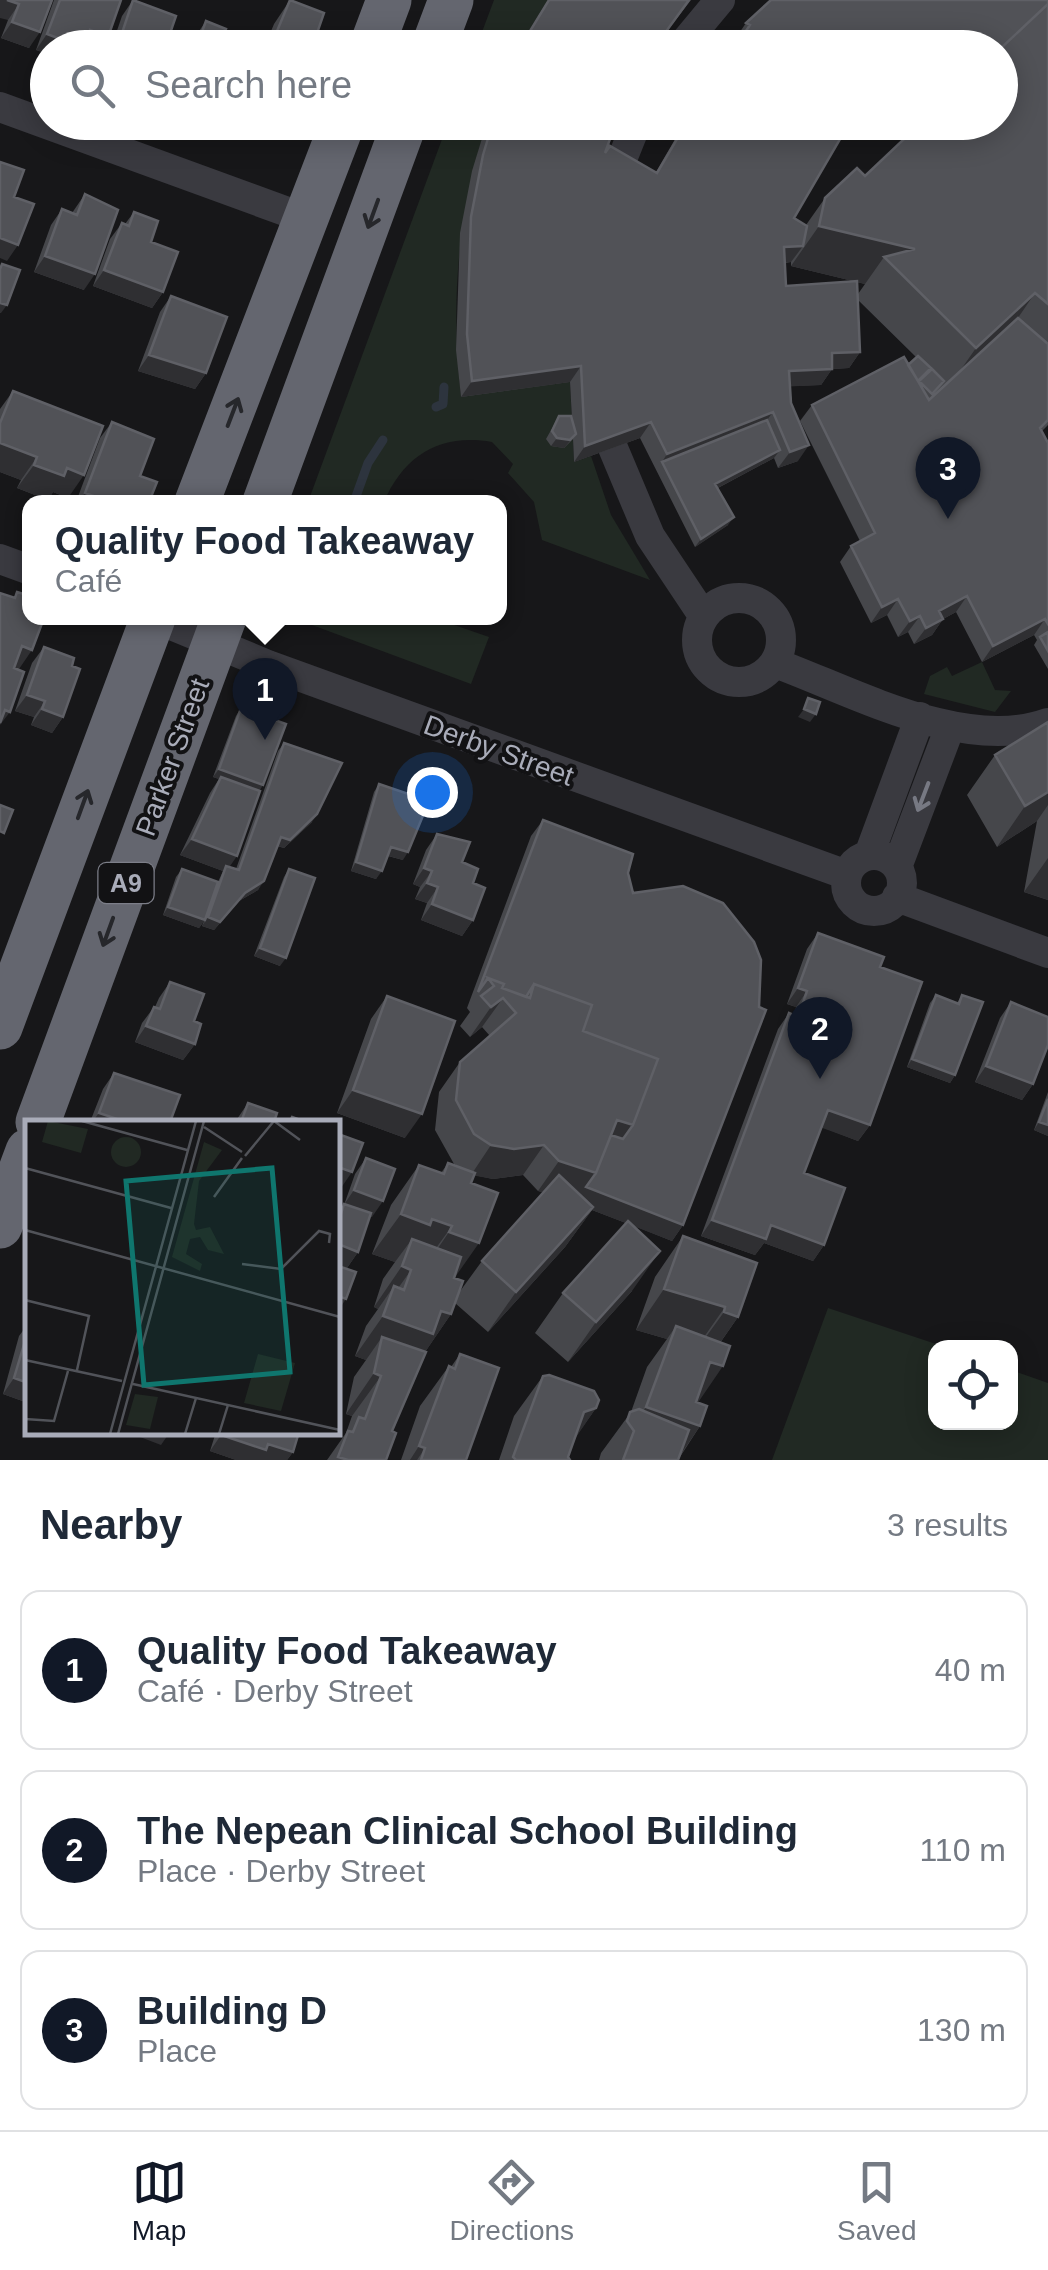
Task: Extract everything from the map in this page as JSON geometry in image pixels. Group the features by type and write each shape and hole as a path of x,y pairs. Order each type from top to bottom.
{"highway":[{"path":"377,30 388,0"},
{"path":"440,30 451,0"},
{"path":"200,495 336,140"},
{"path":"269,495 399,140"},
{"name":"A9","path":"0,1026 151,625"},
{"name":"Parker Street","path":"39,1120 219,630"},
{"path":"0,1226 25,1159"}],"street":[{"path":"695,30 720,0"},
{"path":"0,106 30,117"},
{"path":"92,140 307,220"},
{"path":"617,172 630,140"},
{"path":"614,448 650,536 704,616"},
{"path":"738,598 763,605 772,614 782,638 775,663 766,673 742,683 716,676 706,667 697,643 704,616 713,607 738,598"},
{"name":"Derby Street","path":"192,625 219,630 877,874 1048,953"},
{"path":"775,663 950,727 1007,732 1048,723"},
{"path":"877,874 920,717"},
{"path":"877,874 950,727"}],"shaded area":[{"path":"494,0 548,0 529,30 483,30"},
{"path":"442,140 482,140 469,190 459,258 456,326 461,396 570,382 574,462 591,456 611,515 650,580 542,540 534,502 508,473 513,464 492,442 456,441 426,451 402,472 388,495 311,495"},
{"path":"312,625 454,625 489,637 471,684"},
{"path":"982,662 995,690 1011,691 995,712 924,694 930,676 947,667 952,676"},
{"path":"828,1308 928,1341 928,1430 1018,1430 1018,1372 1048,1383 1048,1460 772,1460"}],"building":[{"path":"7,0 52,0 41,30 12,22 19,4"},
{"path":"60,0 121,0 110,30 49,30"},
{"path":"133,0 176,16 171,30 123,30"},
{"path":"290,0 324,13 318,30 278,30"},
{"path":"549,0 689,0 667,30 531,30"},
{"path":"771,0 1048,0 1018,32 747,30 750,25 746,23"},
{"path":"1048,4 1048,304 1035,293 976,348 884,257 915,249 819,226 825,198 857,168 865,176 903,140 1018,140 1018,32"},
{"path":"206,21 226,29 226,30 203,30"},
{"path":"488,140 610,140 605,153 610,146 657,173 676,140 840,140 794,218 807,226 803,246 784,247 786,286 857,281 860,352 832,353 832,369 789,371 791,403 809,445 790,452 773,412 667,454 651,422 585,446 581,366 472,381 467,334 471,217"},
{"path":"0,162 24,170 14,197 34,204 18,245 0,238"},
{"path":"85,194 118,210 95,274 45,256 62,209 77,215"},
{"path":"134,212 158,221 151,242 178,252 163,292 104,270 122,223 129,226"},
{"path":"2,264 20,270 7,305 0,303"},
{"path":"171,296 227,317 206,373 149,355"},
{"path":"1018,318 1048,344 1048,420 1040,428 1048,443 1048,624 1045,619 993,646 967,596 939,611 943,619 926,628 920,616 910,621 898,599 882,607 851,546 875,533 812,405 904,357 929,400"},
{"path":"918,356 931,368 918,381 908,365"},
{"path":"932,369 944,381 932,394 919,381"},
{"path":"13,391 103,426 84,475 67,468 64,476 34,465 37,457 0,443 0,423"},
{"path":"559,416 571,416 576,434 570,440 557,438 552,431"},
{"path":"767,420 780,450 715,484 734,517 701,539 662,462"},
{"path":"112,422 154,439 140,476 157,482 152,495 85,493"},
{"path":"17,592 22,594 22,625 41,625 32,650 22,646 14,668 24,672 10,712 5,710 0,723 0,593 15,598"},
{"path":"1048,632 1048,651 1040,637"},
{"path":"44,647 74,658 72,666 80,669 63,717 42,709 45,701 27,695"},
{"path":"808,698 820,702 816,714 804,709"},
{"path":"241,708 286,724 263,785 219,769"},
{"path":"1048,722 1048,792 1025,806 995,755"},
{"path":"284,743 342,763 317,814 290,840 281,837 264,881 245,893 220,922 208,917 226,866 239,870"},
{"path":"221,777 260,791 237,856 192,839"},
{"path":"379,784 429,801 408,852 391,847 382,871 356,862"},
{"path":"0,805 13,810 4,833 0,831"},
{"path":"543,820 633,854 628,873 633,893 683,886 723,903 754,942 761,960 759,1007 766,1010 683,1225 586,1187 611,1135 623,1139 633,1125 658,1059 583,1031 592,1005 534,984 526,997 488,978 478,992"},
{"path":"437,834 470,842 462,862 478,869 473,883 485,888 473,920 432,904 438,887 427,883 432,871 424,868"},
{"path":"182,869 218,882 205,920 168,907"},
{"path":"289,869 315,878 286,958 260,948"},
{"path":"818,933 884,957 880,967 922,982 870,1125 828,1110 804,1173 845,1188 824,1245 771,1225 766,1239 712,1220 789,1013 798,1017 807,991 798,988"},
{"path":"488,978 504,984 502,988 530,998 534,984 592,1005 583,1031 658,1059 633,1125 617,1120 596,1173 559,1161 544,1145 514,1149 491,1145 474,1134 456,1100 460,1062 516,1013 503,998 491,1007 481,996 494,986"},
{"path":"170,982 204,994 194,1021 201,1024 195,1044 146,1026 154,1007 160,1009"},
{"path":"936,995 959,1004 962,995 983,1002 955,1075 912,1059"},
{"path":"387,996 455,1021 422,1114 353,1090"},
{"path":"1011,1002 1048,1017 1048,1045 1033,1084 986,1066"},
{"path":"114,1073 180,1095 171,1120 120,1120 99,1113"},
{"path":"1048,1099 1048,1125 1039,1122"},
{"path":"248,1103 277,1113 275,1120 242,1120"},
{"path":"340,1135 363,1143 352,1172 340,1168"},
{"path":"366,1158 395,1169 383,1201 354,1190"},
{"path":"448,1163 475,1173 471,1183 498,1193 479,1243 449,1232 452,1226 432,1219 430,1225 401,1214 419,1165 444,1174"},
{"path":"559,1175 593,1207 516,1292 482,1261"},
{"path":"344,1204 371,1213 358,1252 340,1245"},
{"path":"628,1221 660,1251 596,1322 563,1293"},
{"path":"683,1236 757,1263 738,1317 724,1312 725,1307 664,1289"},
{"path":"412,1239 461,1257 454,1278 463,1281 451,1314 441,1311 433,1334 383,1316 394,1286 404,1290 411,1270 402,1266"},
{"path":"340,1267 356,1272 346,1299 340,1297"},
{"path":"676,1326 730,1346 723,1366 710,1362 696,1402 707,1406 700,1426 646,1407"},
{"path":"382,1337 426,1352 392,1431 396,1433 386,1460 338,1457 348,1431 353,1432 359,1417 365,1419 381,1376 374,1373"},
{"path":"25,1341 25,1382 14,1378"},
{"path":"460,1354 499,1368 466,1460 421,1460 425,1448 419,1446 449,1366 455,1369"},
{"path":"543,1376 594,1391 599,1400 596,1408 584,1412 570,1460 516,1460 513,1457"},
{"path":"639,1409 689,1430 678,1460 623,1460 634,1431 627,1421 630,1412"},
{"path":"221,1435 298,1435 293,1452 268,1444 266,1450"}],"waterway":[{"path":"436,407 443,404 444,387"},
{"path":"357,495 368,463 383,440"}],"place":[{"name":"Building D","path":"948,519"},
{"name":"Quality Food Takeaway","path":"265,740"},
{"name":"The Nepean Clinical School Building","path":"820,1079"}]}
